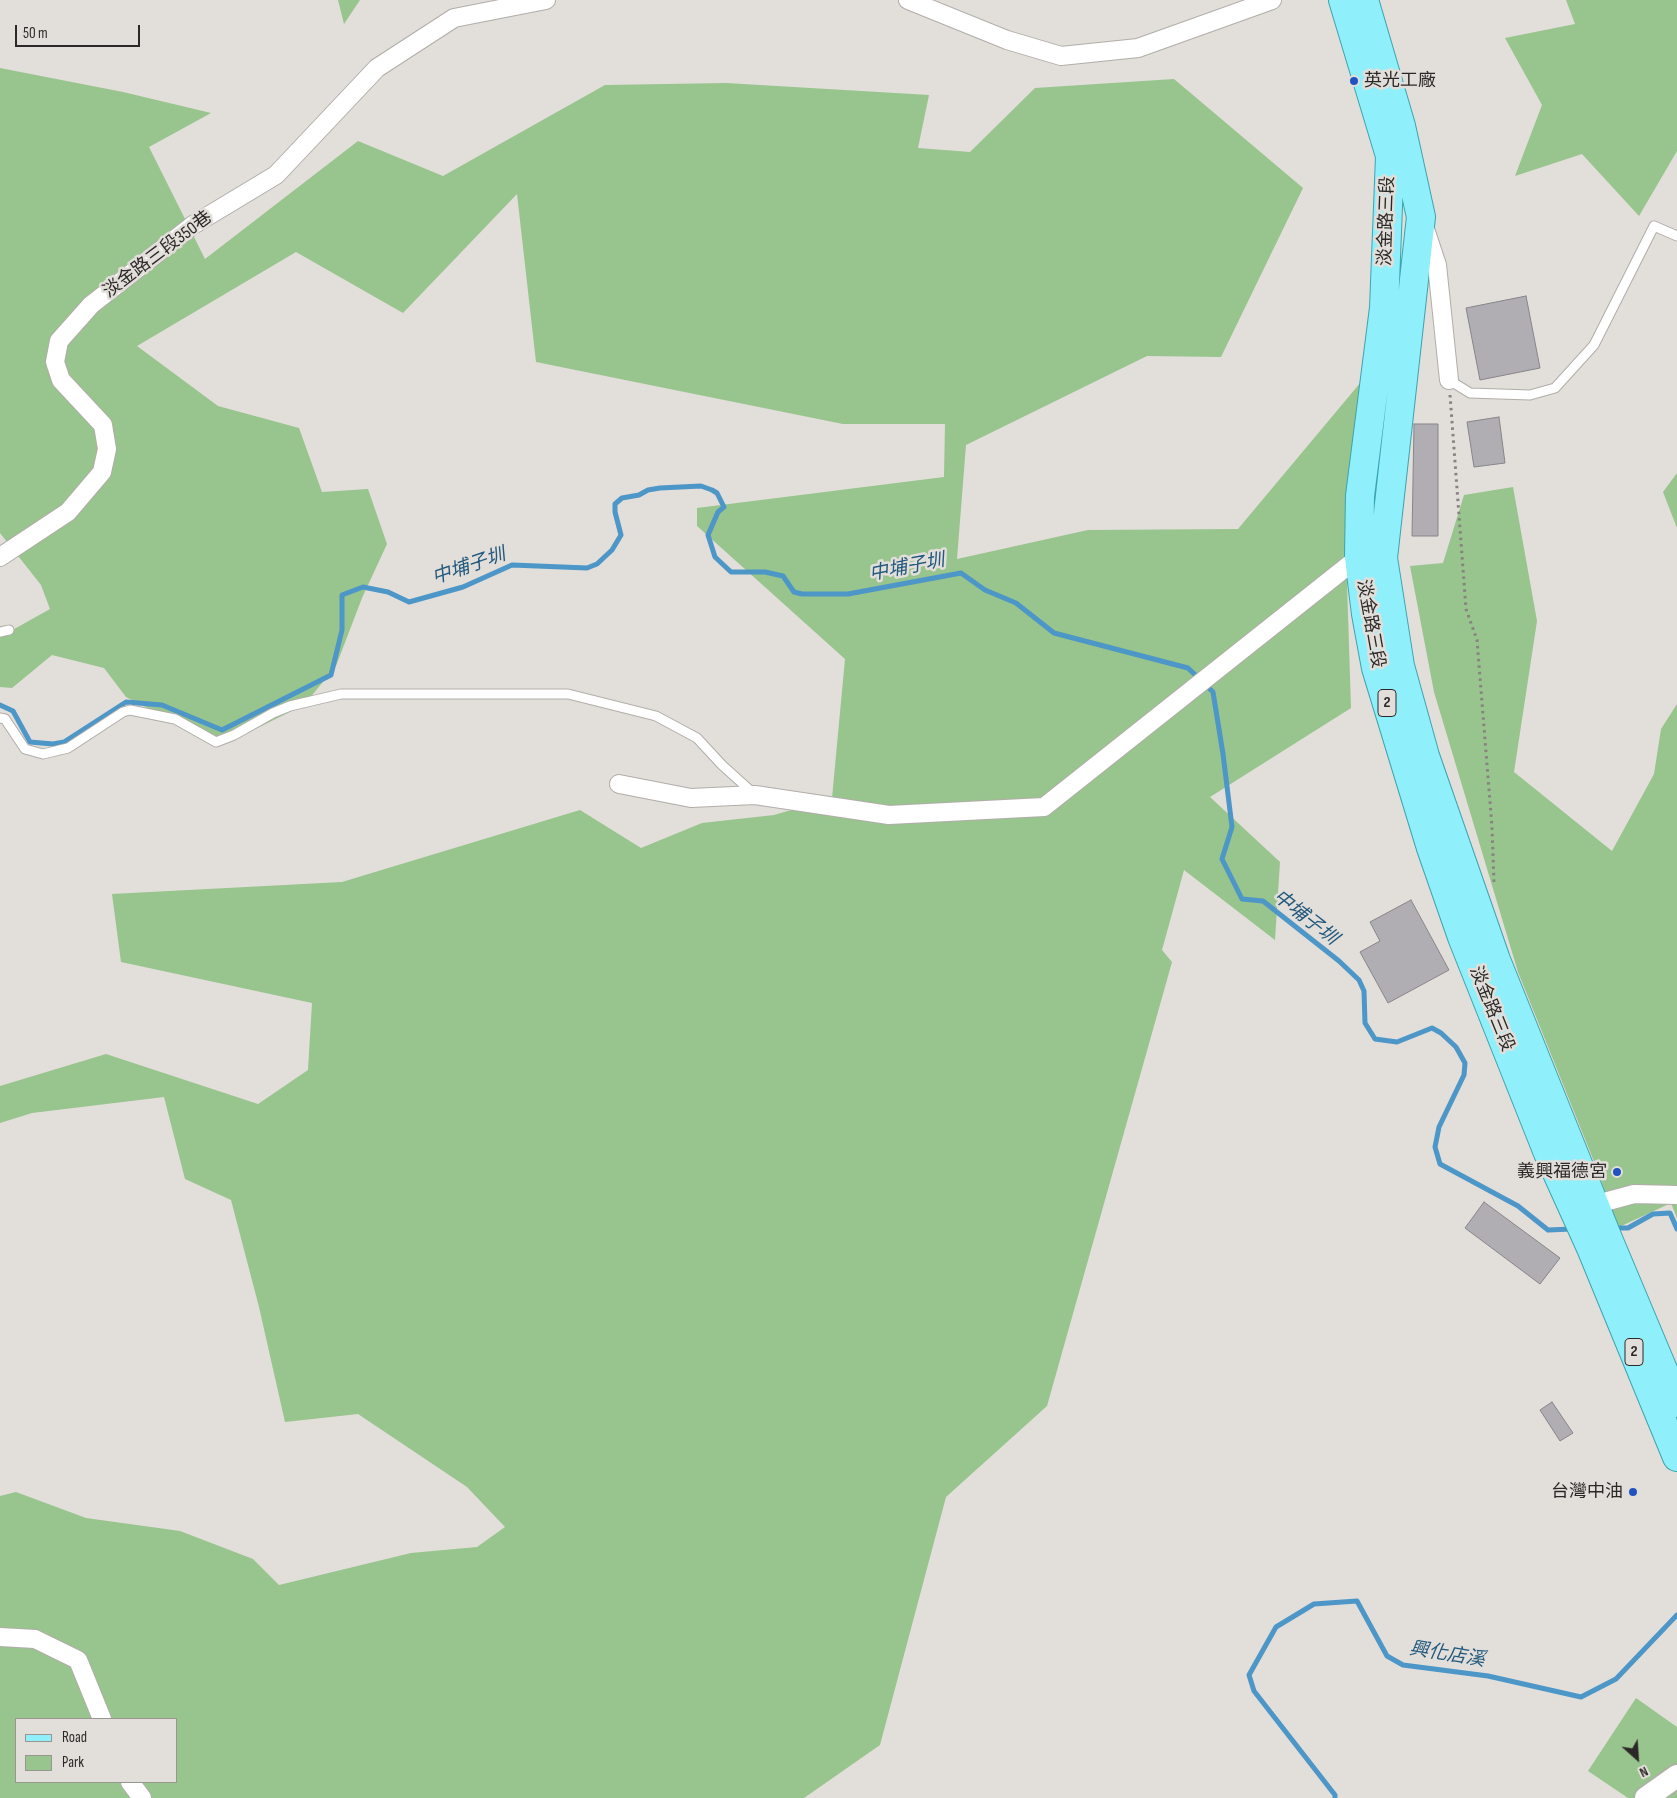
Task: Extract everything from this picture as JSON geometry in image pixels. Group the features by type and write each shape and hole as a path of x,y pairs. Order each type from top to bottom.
{"main road":[{"name":"淡金路三段","path":"1342,0 1390,156 1384,308 1360,496 1371,558"},
{"name":"淡金路三段","path":"1364,0 1401,126 1421,217 1371,558 1366,614 1376,668 1431,848 1462,937 1548,1153 1591,1224 1677,1403"},
{"name":"淡金路三段","path":"1591,1224 1677,1457"}],"street":[{"name":"淡金路三段350巷","path":"0,557 68,512 102,472 107,449 103,425 61,380 55,362 59,342 92,305 193,225 276,175 376,68 454,18 546,0"},
{"path":"908,0 1007,40 1061,56 1138,48 1272,0"},
{"path":"1390,156 1421,217 1437,265 1449,380"},
{"path":"619,784 691,798 755,795 889,815 1044,807 1371,558"},
{"path":"1591,1224 1634,1194 1677,1195"},
{"path":"0,1637 35,1639 78,1660 102,1718"},
{"path":"1648,1797 1677,1776"},
{"path":"131,1783 142,1798"}],"lane":[{"path":"1449,380 1470,393 1530,395 1555,388 1594,344 1654,226 1677,236"},
{"path":"0,718 5,719 25,748 43,754 68,748 130,710 175,718 216,742 234,735 272,713 290,706 341,694 568,694 656,716 697,738 722,765 755,795"}],"path":[{"path":"1449,380 1466,609 1477,640 1492,827 1494,884"}],"green space":[{"path":"338,0 360,0 344,24"},
{"path":"1566,0 1677,0 1677,151 1639,216 1582,154 1515,176 1542,105 1505,38 1575,24"},
{"path":"0,68 123,92 211,113 149,147 205,259 358,141 443,176 605,85 726,83 929,95 918,148 970,152 1035,88 1174,79 1303,188 1221,357 1147,356 966,445 957,559 1088,530 1238,529 1361,382 1346,552 1351,708 1210,797 1280,862 1275,940 1184,870 1162,950 1172,962 1047,1406 946,1497 880,1745 804,1798 0,1798 0,1496 16,1492 86,1518 180,1531 253,1559 279,1585 411,1553 477,1547 505,1527 467,1487 358,1414 285,1422 259,1307 231,1200 185,1179 164,1097 32,1113 0,1123 0,1086 106,1054 258,1104 308,1070 312,1003 121,962 112,894 342,882 580,810 641,848 702,823 774,815 832,798 845,659 697,526 697,508 944,477 945,424 843,424 536,362 517,194 403,313 296,252 137,346 218,406 299,428 322,492 368,489 387,544 362,598 336,666 304,705 229,742 167,718 126,697 104,668 52,655 12,688 0,687 0,637 50,609 41,585 0,533"},
{"path":"1677,473 1677,528 1663,492"},
{"path":"1513,487 1537,621 1514,772 1612,851 1654,774 1661,729 1677,704 1677,1218 1671,1203 1617,1228 1599,1174 1518,972 1434,692 1410,566 1443,563 1464,495"},
{"path":"1636,1698 1677,1727 1677,1798 1628,1798 1588,1771"}],"building":[{"path":"1526,296 1540,368 1480,380 1466,308"},
{"path":"1499,417 1505,463 1474,467 1467,422"},
{"path":"1414,424 1438,424 1438,536 1412,536"},
{"path":"1411,900 1449,970 1388,1003 1360,952 1380,941 1370,922"},
{"path":"1484,1202 1560,1258 1540,1284 1465,1228"},
{"path":"1552,1402 1573,1433 1560,1441 1540,1410"}],"waterway":[{"name":"中埔子圳","path":"0,705 13,711 30,742 53,744 64,742 126,702 162,705 222,730 331,675 342,630 342,595 363,587 388,592 409,602 463,587 512,565 587,568 597,564 612,550 621,535 615,512 615,504 622,498 660,488 701,486 717,493 724,507 718,512 708,535 715,557 731,572 765,572 783,576 794,592 802,594 848,594 961,573 985,590 1016,603 1054,633 1188,668 1213,692 1232,827 1222,859 1242,899 1263,901 1339,961 1359,980 1364,991 1365,1023 1375,1039 1397,1042 1432,1028 1441,1033 1456,1047 1465,1063 1464,1075 1439,1127 1435,1147 1440,1164 1518,1206 1548,1230 1572,1229"},
{"name":"中埔子圳","path":"1613,1228 1628,1228 1653,1214 1670,1213 1677,1229"},
{"name":"興化店溪","path":"1335,1798 1335,1795 1254,1691 1249,1675 1276,1627 1314,1604 1357,1601 1387,1656 1403,1665 1488,1676 1581,1697 1616,1679 1677,1615"}],"place":[{"name":"英光工廠","path":"1354,81"},
{"name":"義興福德宮","path":"1617,1172"},
{"name":"台灣中油","path":"1633,1492"}]}
